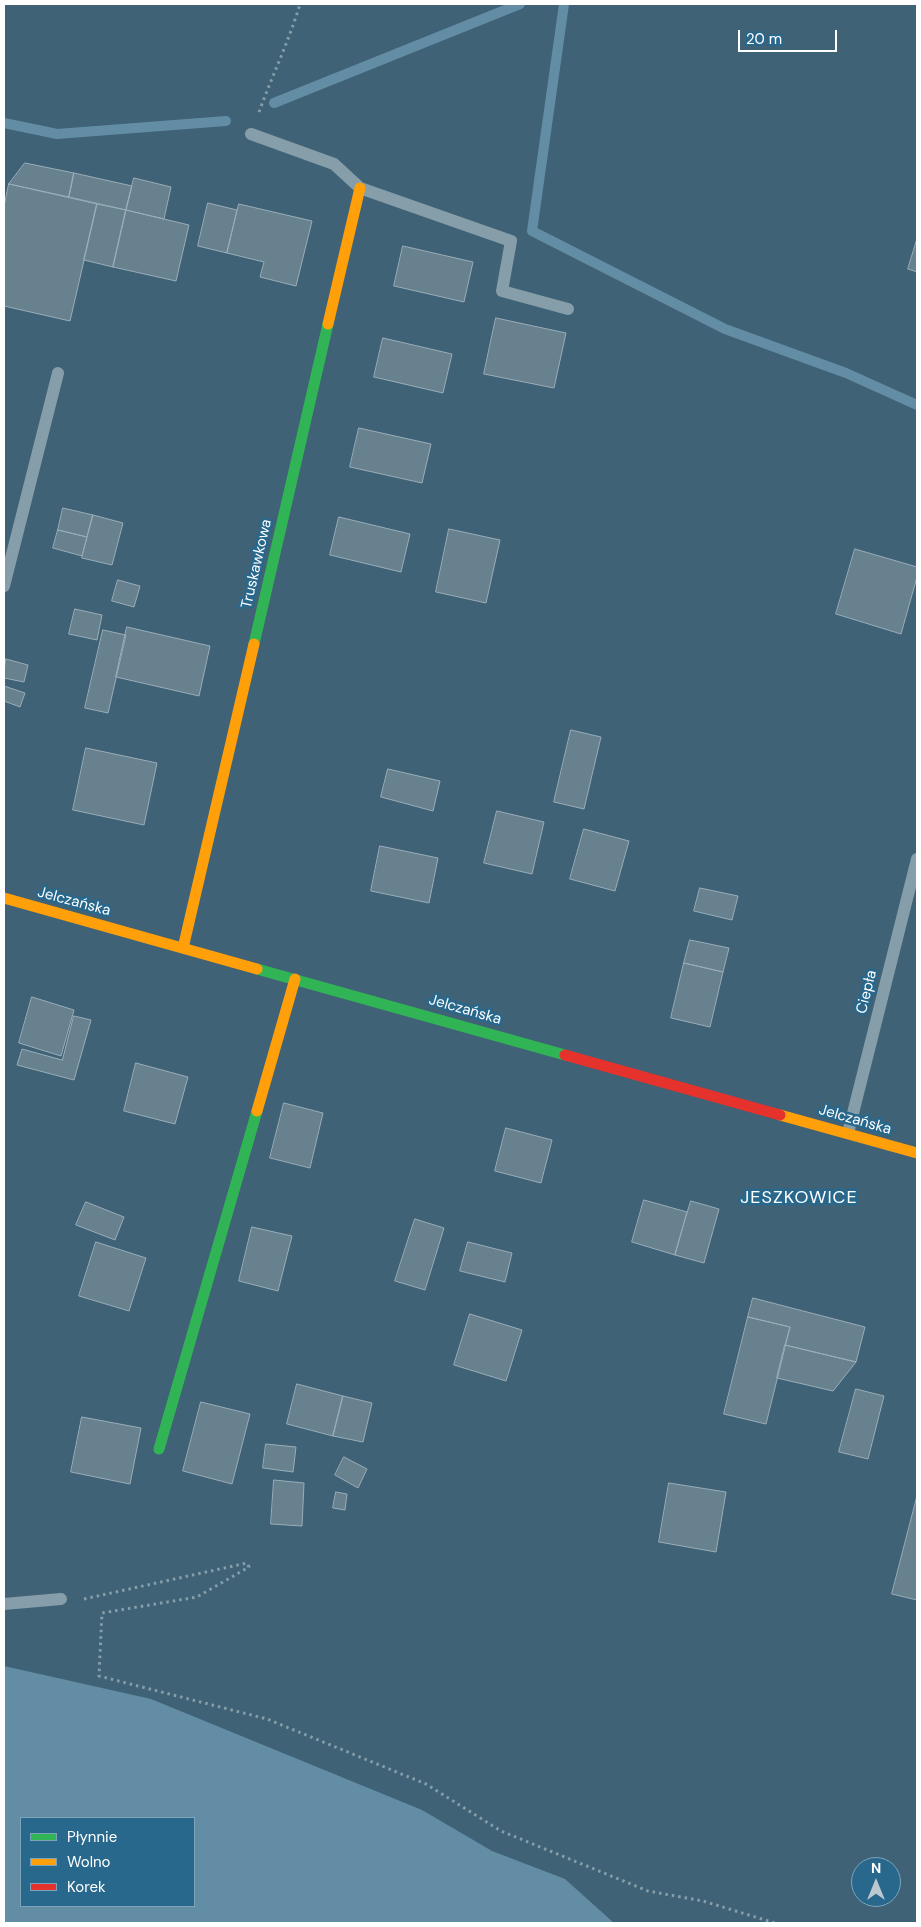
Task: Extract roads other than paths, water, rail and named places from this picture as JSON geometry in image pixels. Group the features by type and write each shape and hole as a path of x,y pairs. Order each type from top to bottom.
{"street":[{"name":"Truskawkowa","path":"184,948 360,188"},
{"name":"Jelczańska","path":"4,898 917,1153"},
{"path":"159,1449 295,979"}],"lane":[{"path":"251,134 334,164 360,188 511,241 502,291 568,309"},
{"path":"4,586 58,372"},
{"name":"Ciepła","path":"848,1133 917,859"},
{"path":"4,1604 61,1598"}],"water":[{"path":"4,1666 151,1699 422,1810 492,1851 565,1879 614,1923 4,1923"}],"waterway":[{"path":"274,103 520,4"},
{"path":"564,4 532,231 725,329 846,373 917,405"},
{"path":"4,123 57,134 226,121"}],"district":[{"name":"JESZKOWICE","path":"799,1198"}]}
